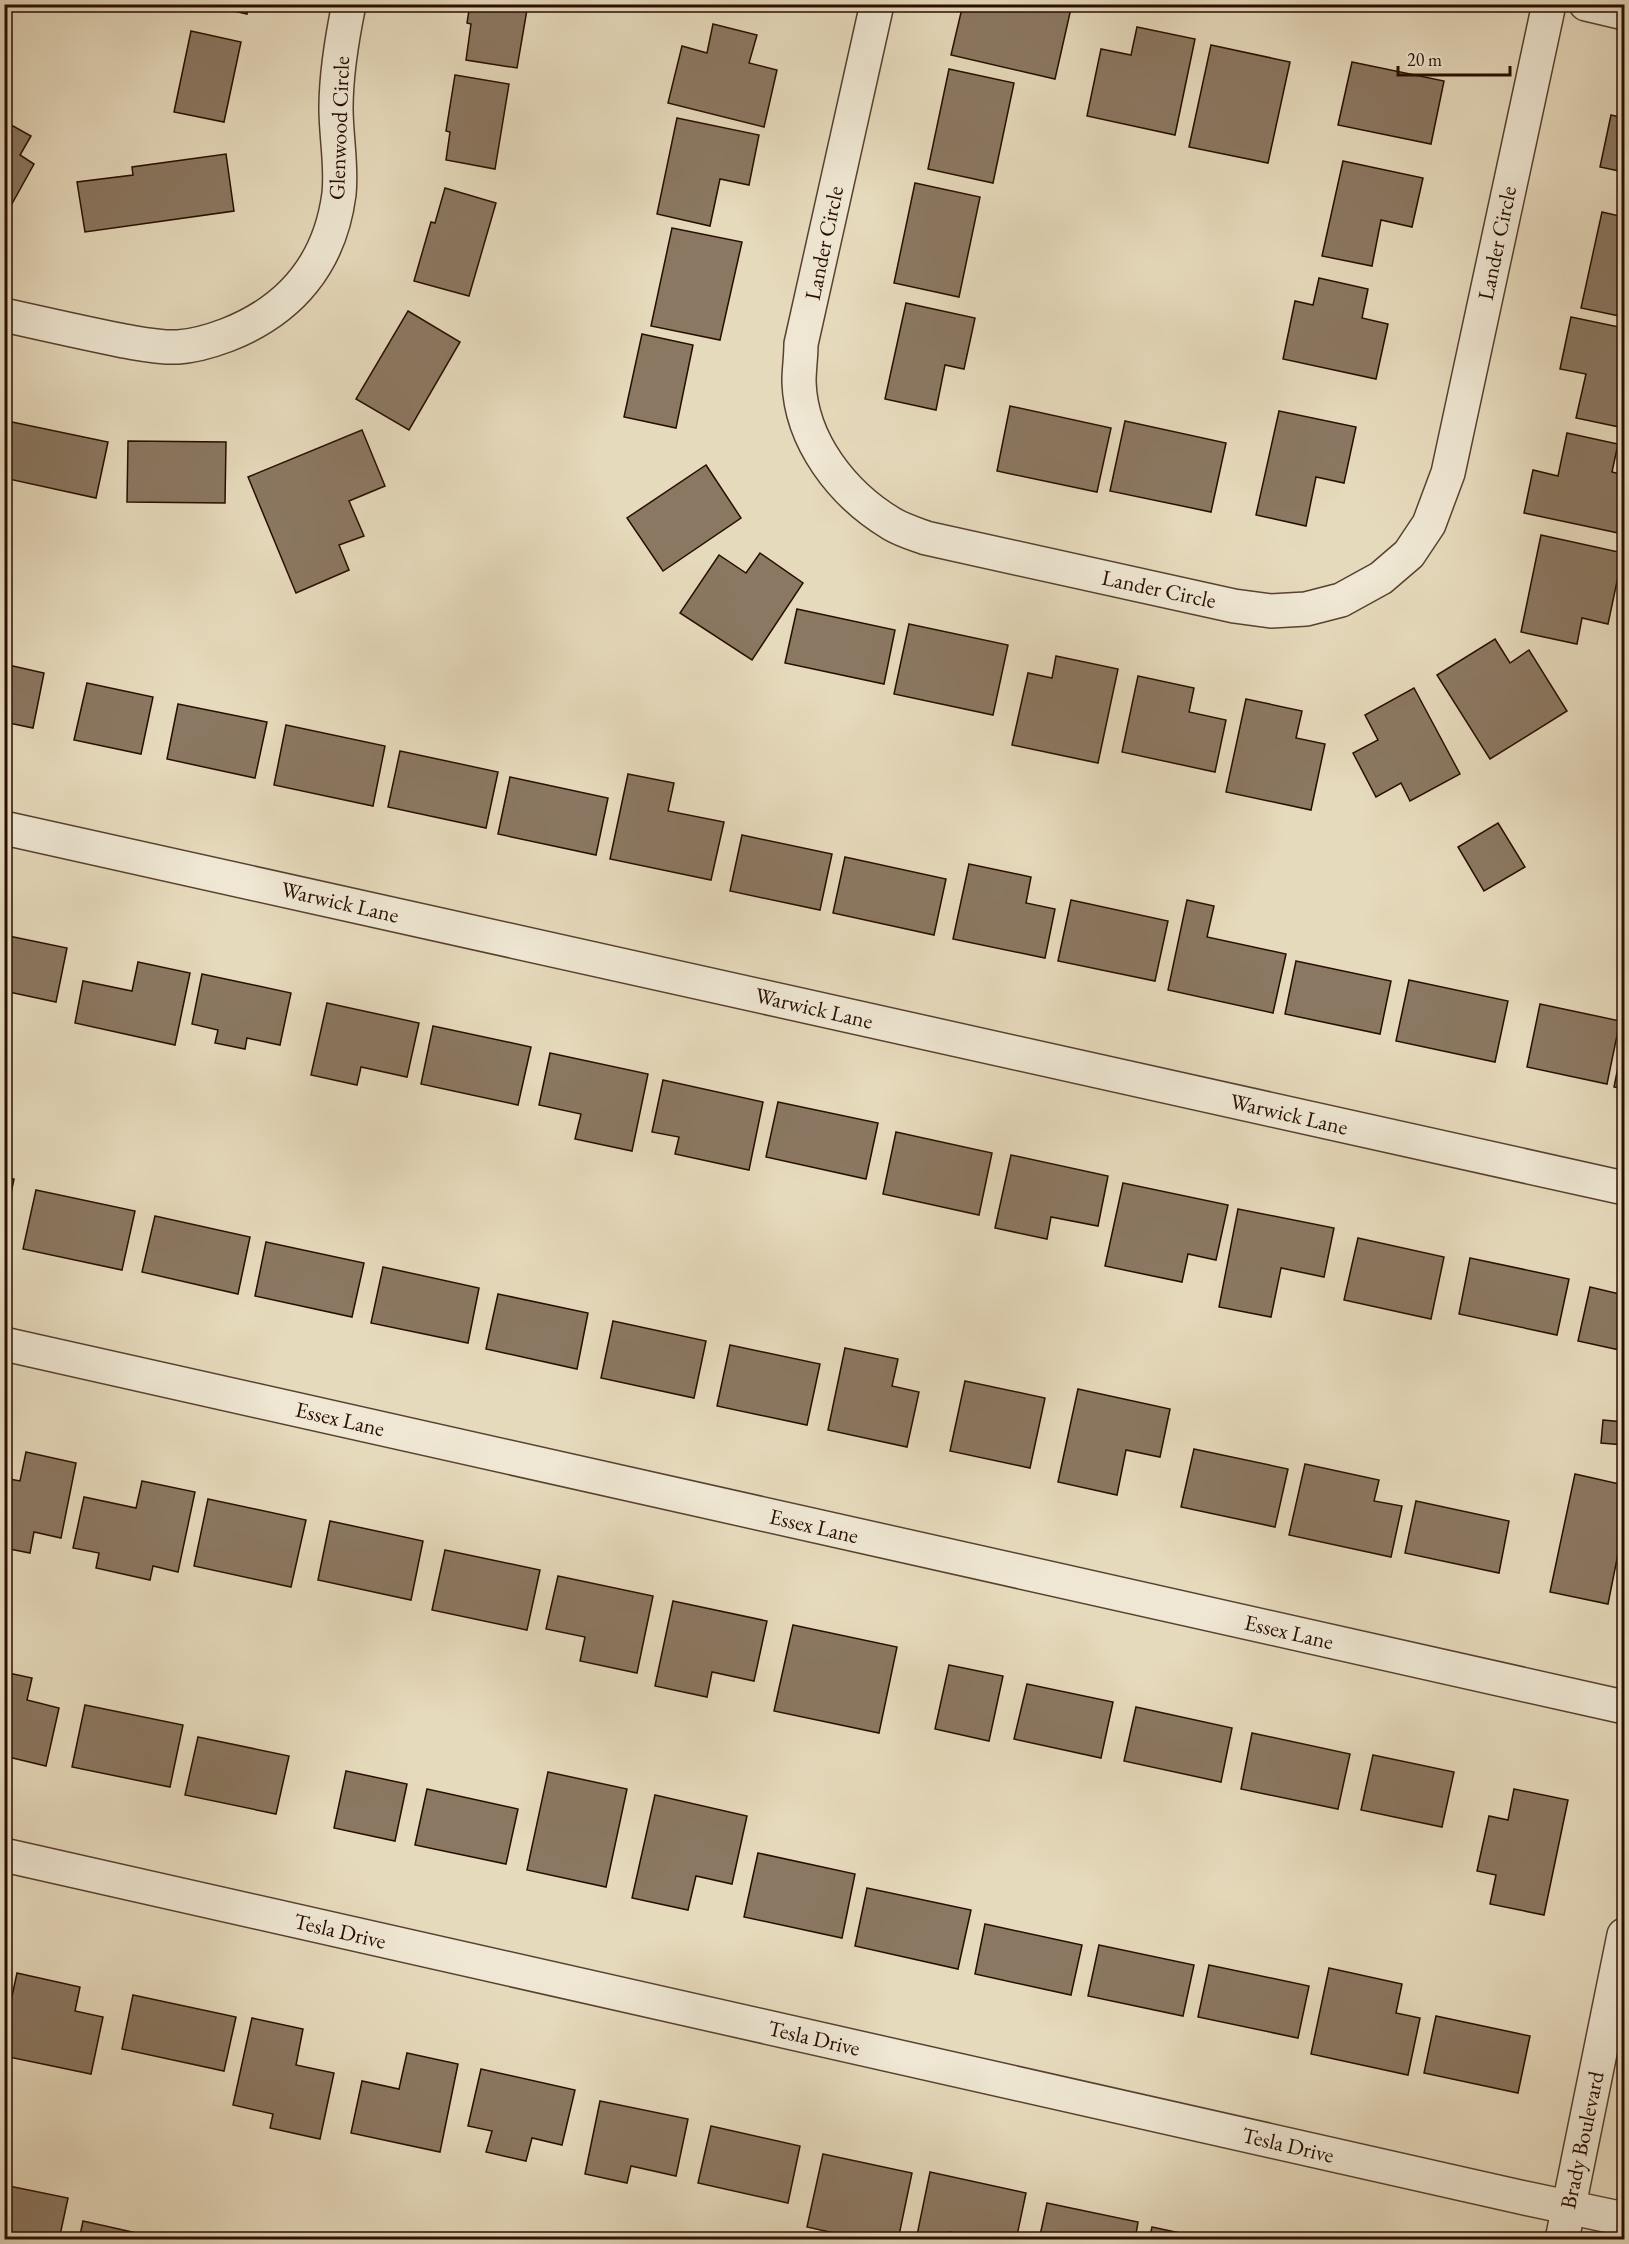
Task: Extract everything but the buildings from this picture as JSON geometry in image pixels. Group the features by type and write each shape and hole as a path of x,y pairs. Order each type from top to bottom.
{"street":[{"name":"Glenwood Circle","path":"4,315 112,339 178,347 208,343 234,332 265,318 289,297 312,270 331,233 339,193 340,156 336,107 339,67 349,4"},
{"name":"Lander Circle","path":"877,4 801,344 799,382 805,416 817,446 833,472 851,493 871,510 894,525 926,538 1234,606 1271,611 1306,609 1341,600 1381,578 1409,554 1429,524 1448,473 1549,4"},
{"path":"1586,4 1624,13"},
{"name":"Warwick Lane","path":"4,828 1624,1188"},
{"name":"Essex Lane","path":"4,1344 1624,1707"},
{"name":"Tesla Drive","path":"4,1855 1624,2219"},
{"name":"Brady Boulevard","path":"1562,2240 1624,1935"}]}
